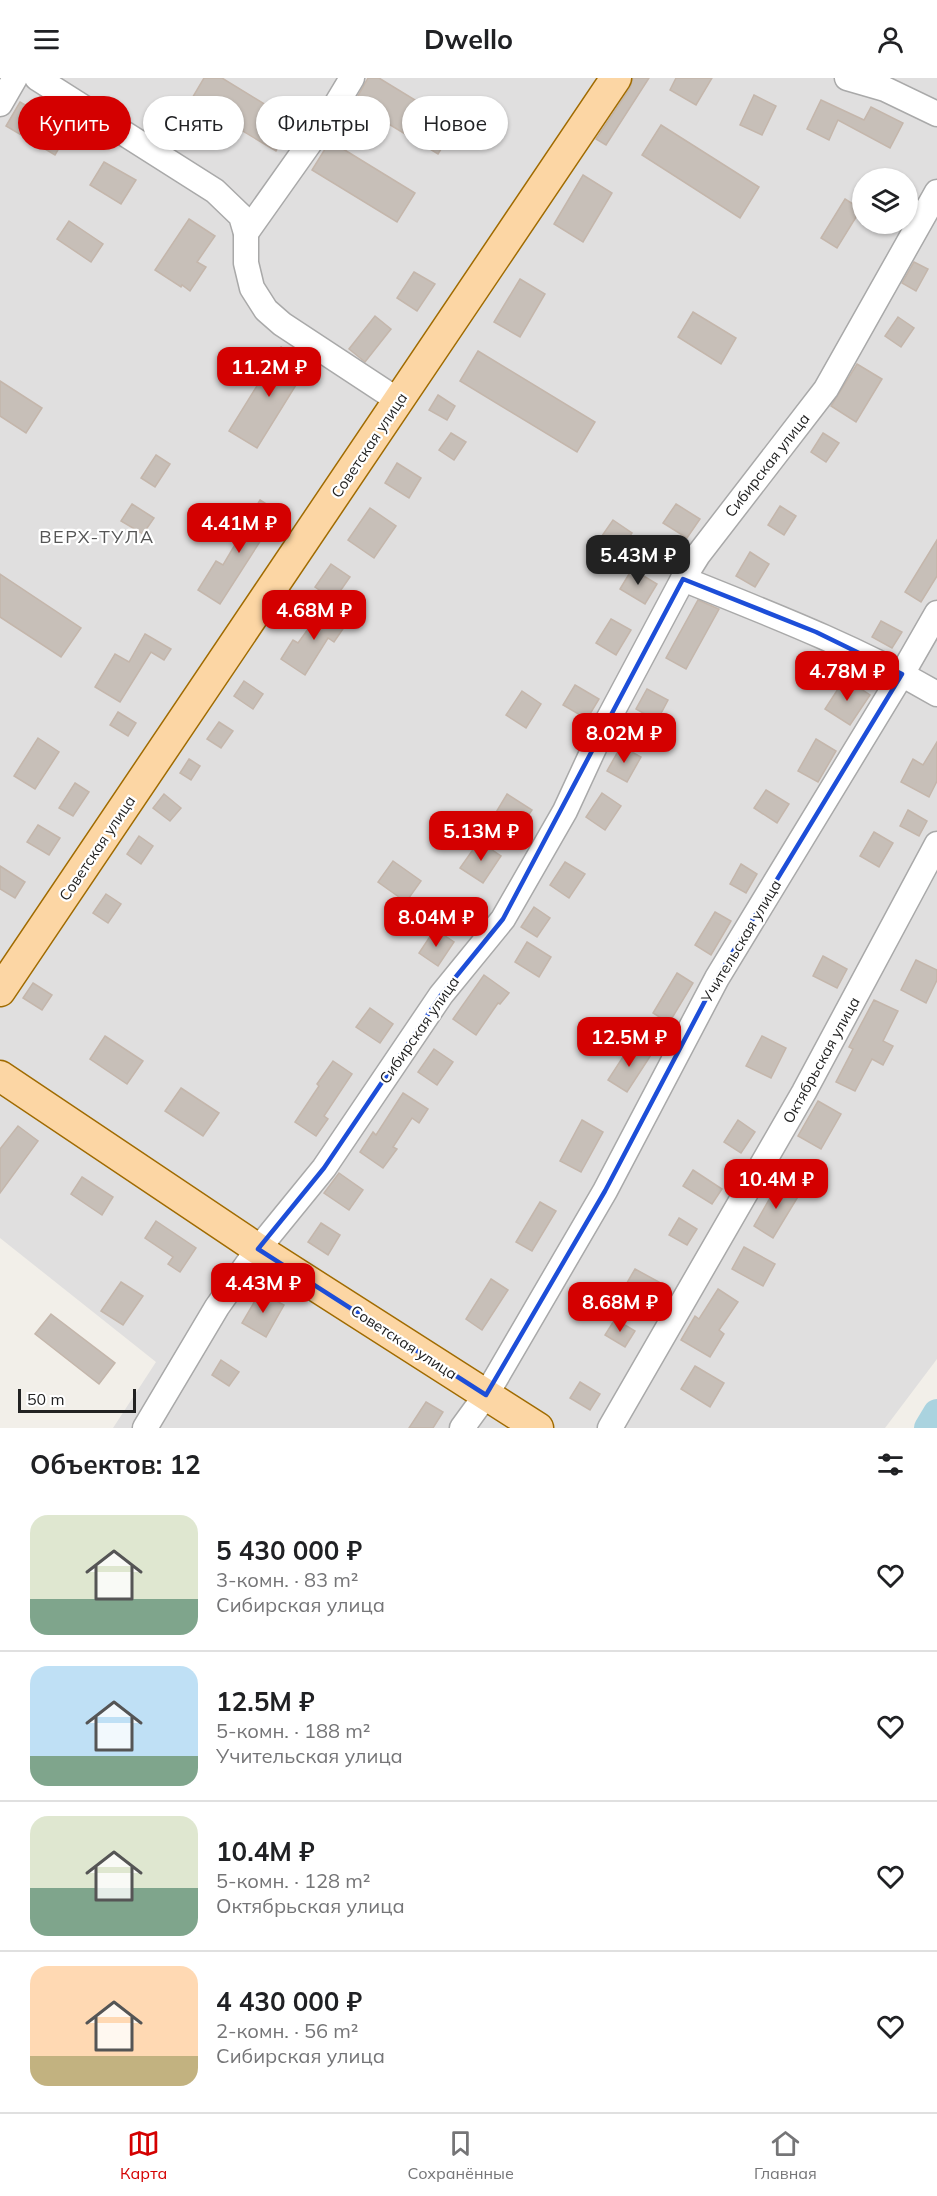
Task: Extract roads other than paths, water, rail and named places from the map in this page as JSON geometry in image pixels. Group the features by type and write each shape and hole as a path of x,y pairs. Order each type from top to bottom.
{"main road":[{"name":"Советская улица","path":"0,992 616,78"},
{"name":"Советская улица","path":"0,1076 258,1249 538,1428"}],"street":[{"path":"0,104 15,78"},
{"path":"37,78 215,191 242,216 246,233 246,263 252,288 266,310 282,324 399,401"},
{"path":"246,233 331,113 352,78"},
{"path":"847,78 885,89 937,114"},
{"name":"Сибирская улица","path":"145,1428 217,1307 258,1249 324,1168 441,995 503,920 565,811 602,731 683,579 698,555 826,389 937,192"},
{"path":"683,579 816,632 902,674 937,694"},
{"name":"Учительская улица","path":"462,1428 486,1395 605,1191 717,978 937,613"},
{"name":"Октябрьская улица","path":"610,1428 804,1092 934,860"}],"waterway":[{"path":"928,1428 937,1413"}],"district":[{"name":"ВЕРХ-ТУЛА","path":"97,536"}]}
